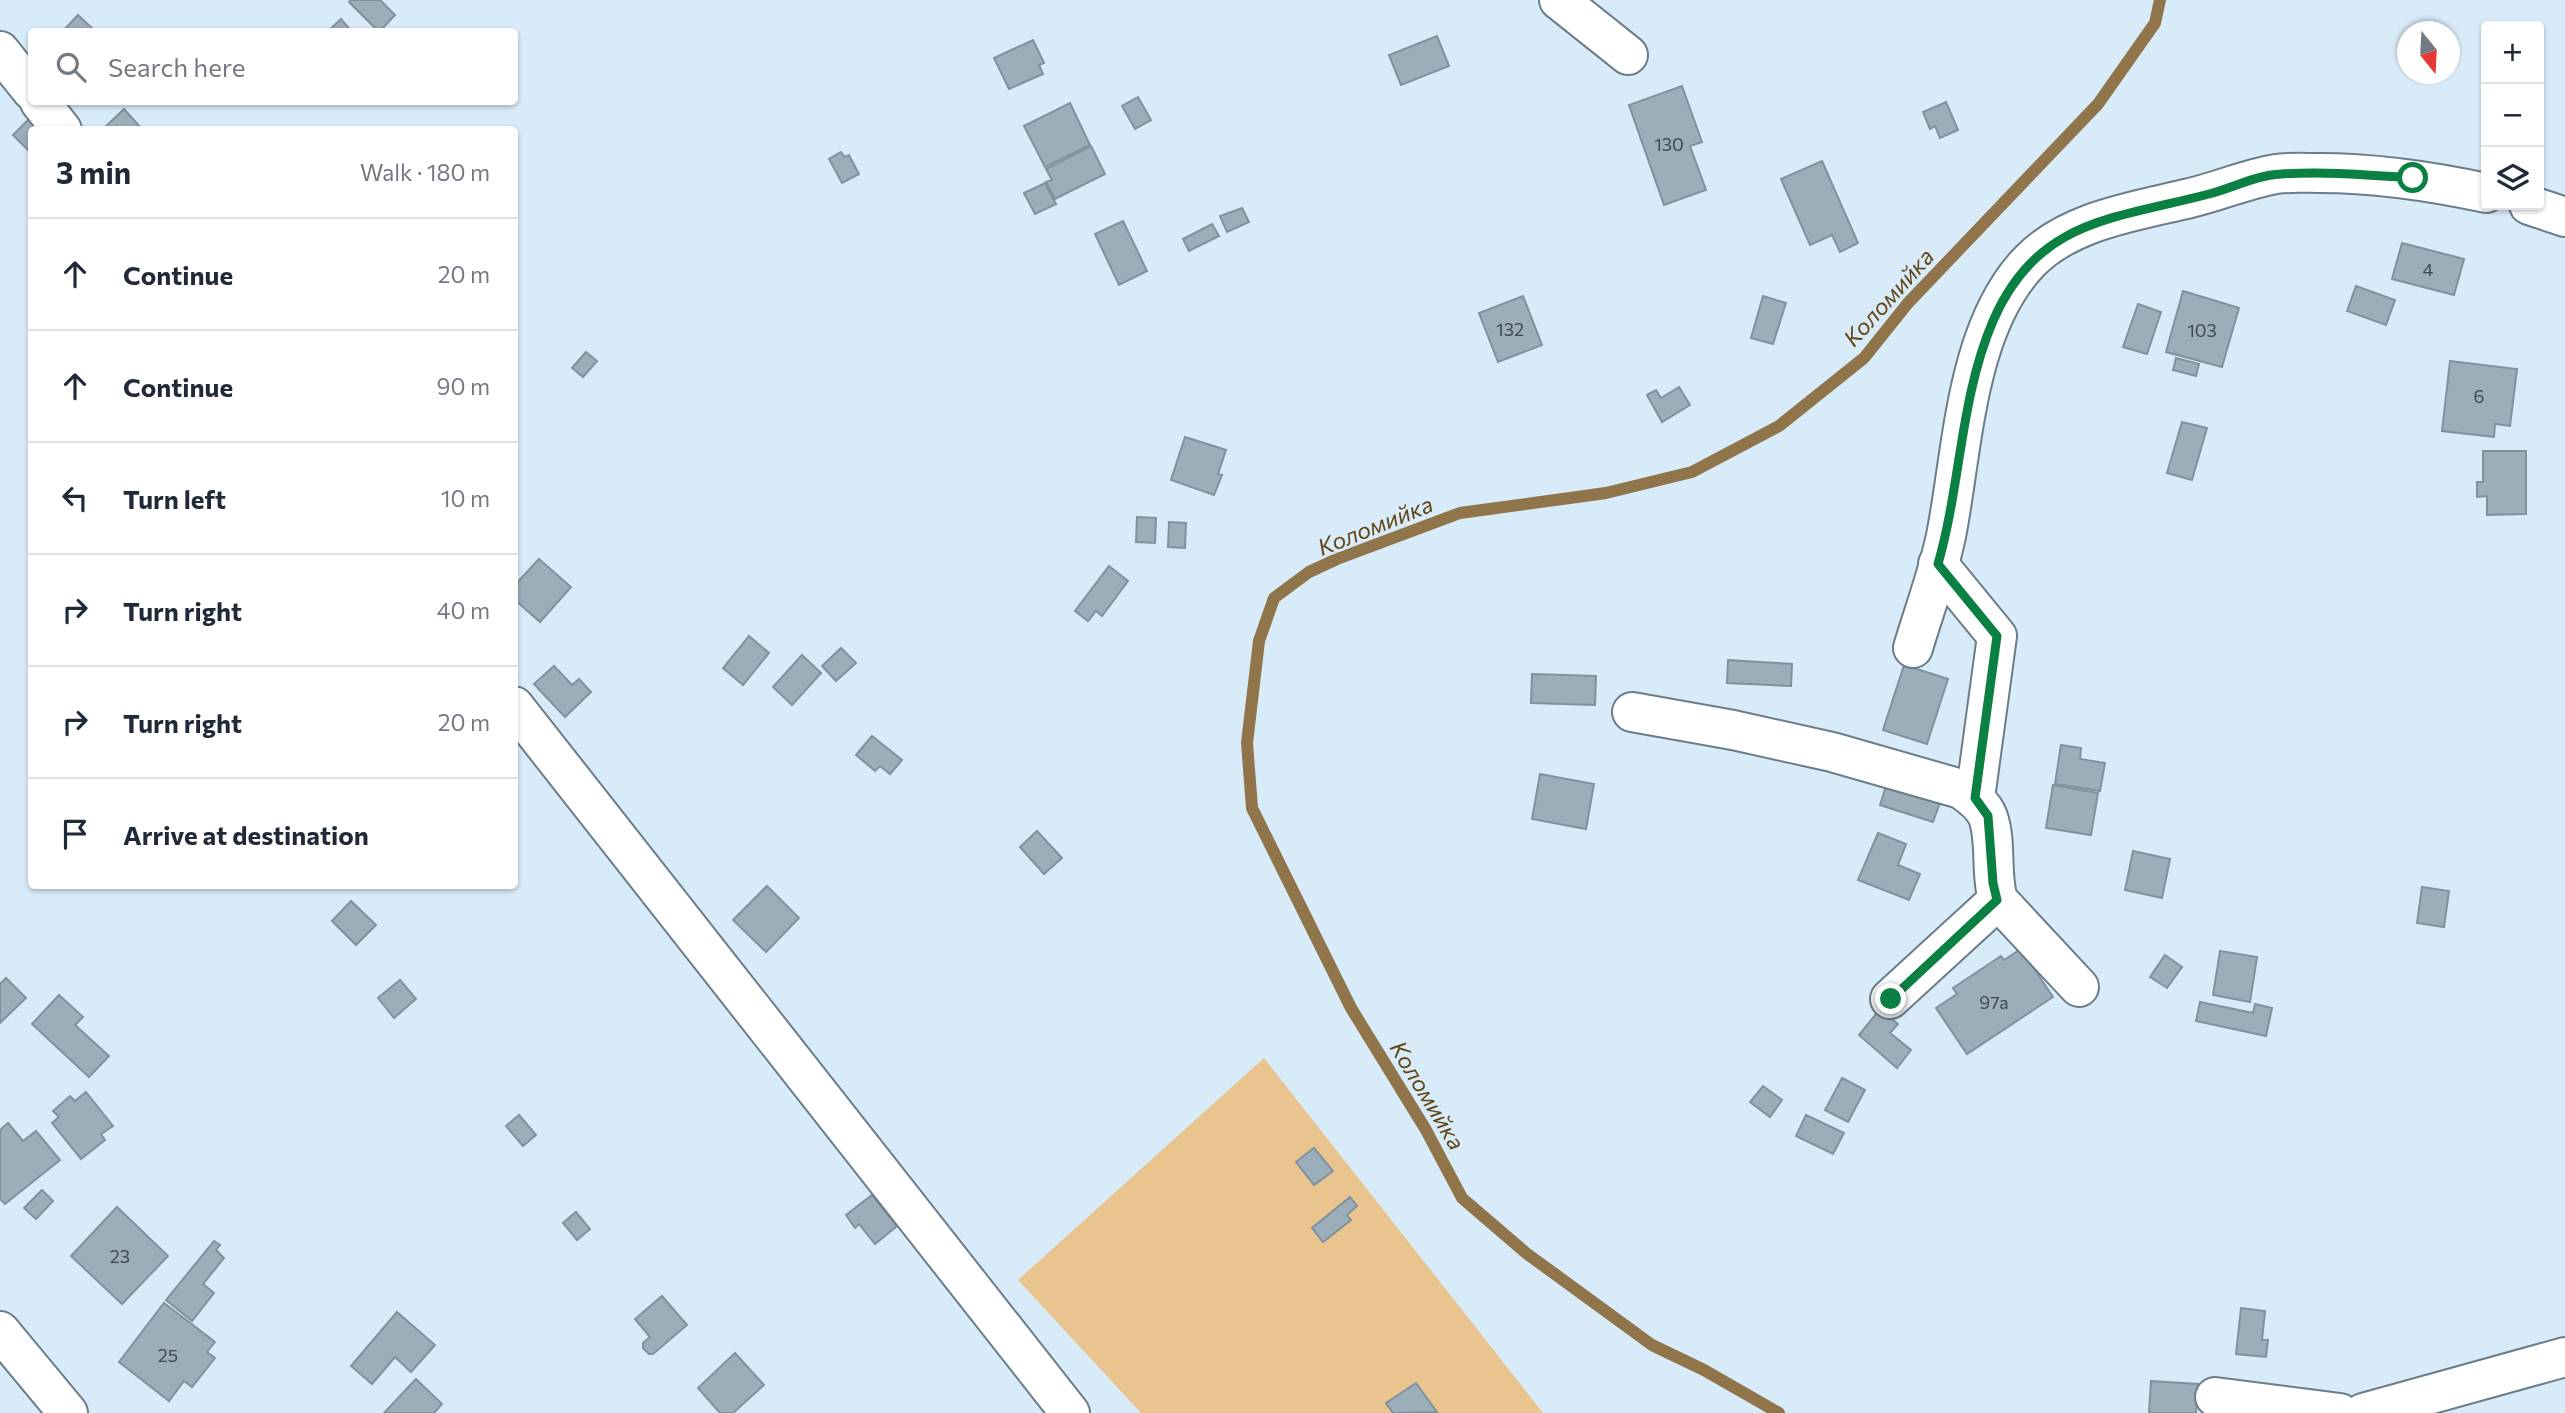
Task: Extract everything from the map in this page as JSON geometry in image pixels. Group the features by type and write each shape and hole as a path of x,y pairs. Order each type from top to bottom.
{"street":[{"path":"1559,0 1628,55"},
{"path":"0,51 28,86"},
{"path":"42,105 59,126"},
{"path":"1913,648 1945,539 1961,441 1979,358 2009,288 2030,261 2059,240 2096,222 2278,174 2345,173 2413,178 2481,192"},
{"path":"2544,210 2565,217"},
{"path":"1938,564 1997,636 1975,798"},
{"path":"518,711 1070,1413"},
{"path":"1632,712 1733,730 1832,752 1961,789 1975,798 1988,816 1993,883 1997,900 2079,987"},
{"path":"1891,999 1997,900"},
{"path":"0,1331 68,1413"},
{"path":"2363,1413 2565,1357"},
{"path":"2215,1397 2340,1413"}],"shaded area":[{"path":"1264,1058 1543,1413 1141,1413 1018,1280"}],"building":[{"path":"380,0 395,15 383,28 375,28 349,2"},
{"path":"78,15 92,28 66,28"},
{"path":"341,19 349,28 331,28"},
{"path":"1437,36 1449,66 1401,85 1389,55"},
{"path":"1033,40 1044,63 1039,65 1043,74 1009,89 994,58"},
{"path":"1682,86 1702,142 1690,146 1706,190 1664,205 1629,105"},
{"path":"1138,97 1151,120 1135,129 1122,106"},
{"path":"1946,102 1958,130 1940,138 1935,126 1930,129 1923,112"},
{"path":"1070,103 1090,145 1045,167 1024,126"},
{"path":"124,109 139,126 106,126"},
{"path":"28,120 34,126 28,126 28,150 13,135"},
{"path":"1091,146 1105,174 1055,199 1046,182 1052,180 1046,169"},
{"path":"841,152 845,157 849,155 859,174 842,183 829,159"},
{"path":"1822,161 1858,243 1840,252 1832,235 1810,245 1781,179"},
{"path":"1045,183 1056,204 1035,214 1024,193"},
{"path":"1242,208 1249,222 1227,232 1220,216"},
{"path":"1123,221 1147,271 1119,285 1095,234"},
{"path":"1212,224 1219,236 1189,251 1183,239"},
{"path":"2402,243 2464,259 2454,295 2392,279"},
{"path":"2356,286 2395,300 2386,325 2347,311"},
{"path":"2183,291 2239,308 2222,367 2166,352"},
{"path":"1523,296 1542,345 1498,362 1479,313"},
{"path":"1763,296 1786,303 1773,344 1751,338"},
{"path":"2138,304 2161,312 2147,354 2123,347"},
{"path":"586,352 597,361 583,377 572,368"},
{"path":"2176,358 2199,364 2196,376 2173,370"},
{"path":"2450,361 2517,369 2510,426 2495,424 2494,437 2442,431"},
{"path":"1679,387 1690,405 1662,422 1647,395 1656,390 1661,398"},
{"path":"2182,422 2207,428 2192,480 2167,473"},
{"path":"1185,437 1226,450 1218,474 1222,475 1214,495 1171,480"},
{"path":"2483,451 2526,451 2526,514 2487,515 2487,496 2477,497 2477,482 2483,482"},
{"path":"1137,517 1156,518 1155,543 1136,542"},
{"path":"1169,522 1186,523 1185,548 1168,547"},
{"path":"539,559 571,587 540,622 518,603 518,582"},
{"path":"1109,566 1128,581 1102,616 1096,611 1088,621 1075,611"},
{"path":"749,636 769,653 743,685 723,668"},
{"path":"841,648 856,663 836,681 822,666"},
{"path":"802,655 821,673 792,705 773,687"},
{"path":"1728,660 1792,664 1791,686 1727,683"},
{"path":"1904,665 1948,679 1927,744 1883,730"},
{"path":"554,666 572,685 579,679 591,692 565,717 534,684"},
{"path":"1532,674 1596,676 1595,705 1531,703"},
{"path":"872,736 902,760 890,774 880,766 875,771 856,755"},
{"path":"2061,745 2081,748 2080,759 2105,763 2100,791 2055,784"},
{"path":"1540,774 1594,784 1586,829 1532,819"},
{"path":"1887,783 1941,800 1933,822 1880,805"},
{"path":"2053,785 2098,793 2091,835 2046,828"},
{"path":"1037,831 1062,858 1044,874 1020,847"},
{"path":"1878,833 1906,844 1898,865 1920,874 1909,900 1858,880"},
{"path":"2133,851 2170,859 2162,898 2125,890"},
{"path":"767,886 799,918 766,952 733,920"},
{"path":"2422,887 2449,891 2444,927 2417,923"},
{"path":"351,901 376,925 356,945 332,921"},
{"path":"2021,949 2053,997 1967,1054 1936,1008 1957,994 1953,988 2001,956 2004,960"},
{"path":"2220,951 2257,957 2250,1002 2213,995"},
{"path":"2165,955 2182,967 2167,988 2150,977"},
{"path":"6,978 26,998 0,1023 0,984"},
{"path":"400,980 416,999 394,1018 378,998"},
{"path":"59,995 83,1017 75,1025 109,1056 89,1077 32,1024"},
{"path":"2200,1002 2253,1013 2255,1004 2272,1008 2266,1036 2196,1021"},
{"path":"1880,1009 1898,1024 1890,1033 1911,1050 1897,1068 1859,1035"},
{"path":"1842,1078 1865,1090 1848,1122 1825,1110"},
{"path":"1763,1086 1782,1100 1770,1117 1750,1102"},
{"path":"86,1092 113,1126 101,1134 105,1140 81,1159 52,1123 59,1117 53,1111 70,1096 75,1101"},
{"path":"519,1115 536,1135 523,1146 506,1126"},
{"path":"1806,1115 1844,1133 1833,1154 1796,1136"},
{"path":"8,1123 23,1141 36,1131 60,1160 5,1204 0,1199 0,1130"},
{"path":"1314,1148 1333,1171 1314,1185 1296,1162"},
{"path":"42,1190 53,1201 36,1219 24,1208"},
{"path":"872,1195 897,1226 875,1244 859,1224 855,1228 846,1215"},
{"path":"1350,1197 1357,1206 1347,1215 1351,1220 1323,1242 1312,1228"},
{"path":"117,1207 168,1256 122,1304 71,1256"},
{"path":"576,1212 590,1229 577,1240 563,1223"},
{"path":"214,1241 220,1245 216,1250 224,1258 203,1284 214,1293 192,1321 166,1300"},
{"path":"662,1296 687,1325 653,1354 649,1354 643,1348 643,1343 650,1337 635,1319"},
{"path":"164,1303 215,1342 207,1352 215,1358 192,1387 184,1381 169,1401 119,1362"},
{"path":"2241,1308 2265,1311 2262,1340 2268,1340 2266,1357 2236,1354"},
{"path":"397,1312 435,1345 411,1372 395,1357 372,1384 351,1366"},
{"path":"735,1353 764,1385 733,1413 720,1413 698,1388"},
{"path":"416,1379 442,1404 434,1413 384,1413"},
{"path":"2151,1381 2198,1384 2196,1413 2149,1413"},
{"path":"1416,1383 1437,1412 1393,1413 1386,1403"}],"waterway":[{"name":"Коломийка","path":"1779,1413 1704,1370 1652,1345 1526,1253 1462,1198 1426,1130 1351,1008 1252,808 1247,743 1259,641 1274,598 1309,572 1337,559 1460,513 1606,493 1692,472 1779,426 1864,358 1908,303 2098,104 2155,23 2160,0"}],"route":[{"path":"1891,999 1997,900 1993,883 1988,816 1975,798 1997,636 1938,564 1979,358 2009,288 2030,261 2059,240 2096,222 2278,174 2345,173 2413,178"}]}
